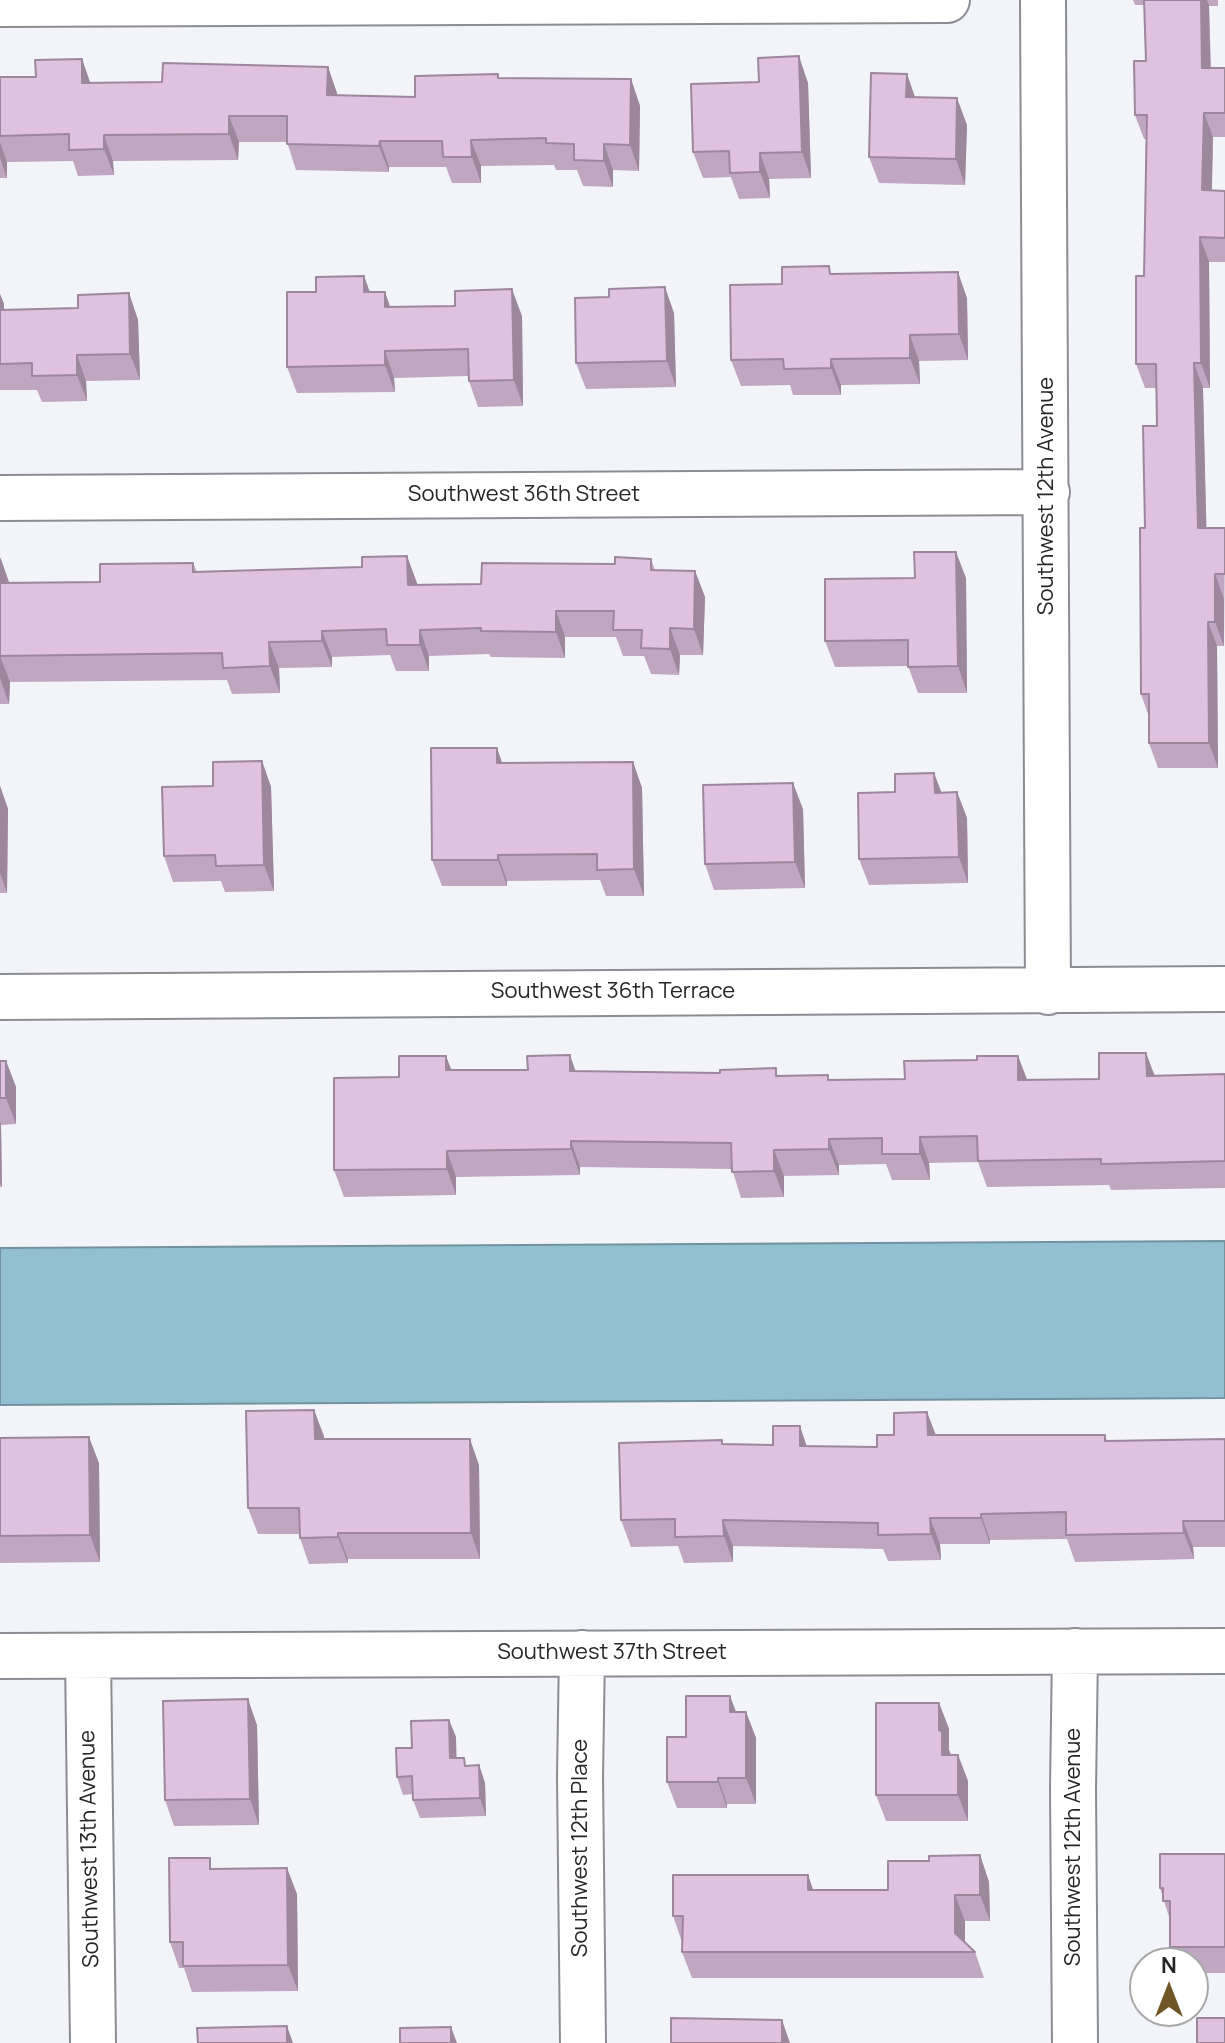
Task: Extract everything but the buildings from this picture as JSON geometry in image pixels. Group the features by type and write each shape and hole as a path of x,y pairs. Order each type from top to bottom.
{"street":[{"path":"0,4 947,0"},
{"name":"Southwest 12th Avenue","path":"1043,0 1048,992"},
{"name":"Southwest 36th Street","path":"0,498 1047,492"},
{"name":"Southwest 36th Terrace","path":"0,997 1225,989"},
{"name":"Southwest 12th Avenue","path":"1075,1651 1075,2043"},
{"name":"Southwest 37th Street","path":"0,1656 1225,1651"},
{"name":"Southwest 12th Place","path":"582,1653 583,2043"},
{"name":"Southwest 13th Avenue","path":"88,1656 93,2043"}],"water":[{"path":"1225,1241 1225,1398 0,1405 0,1248"}]}
